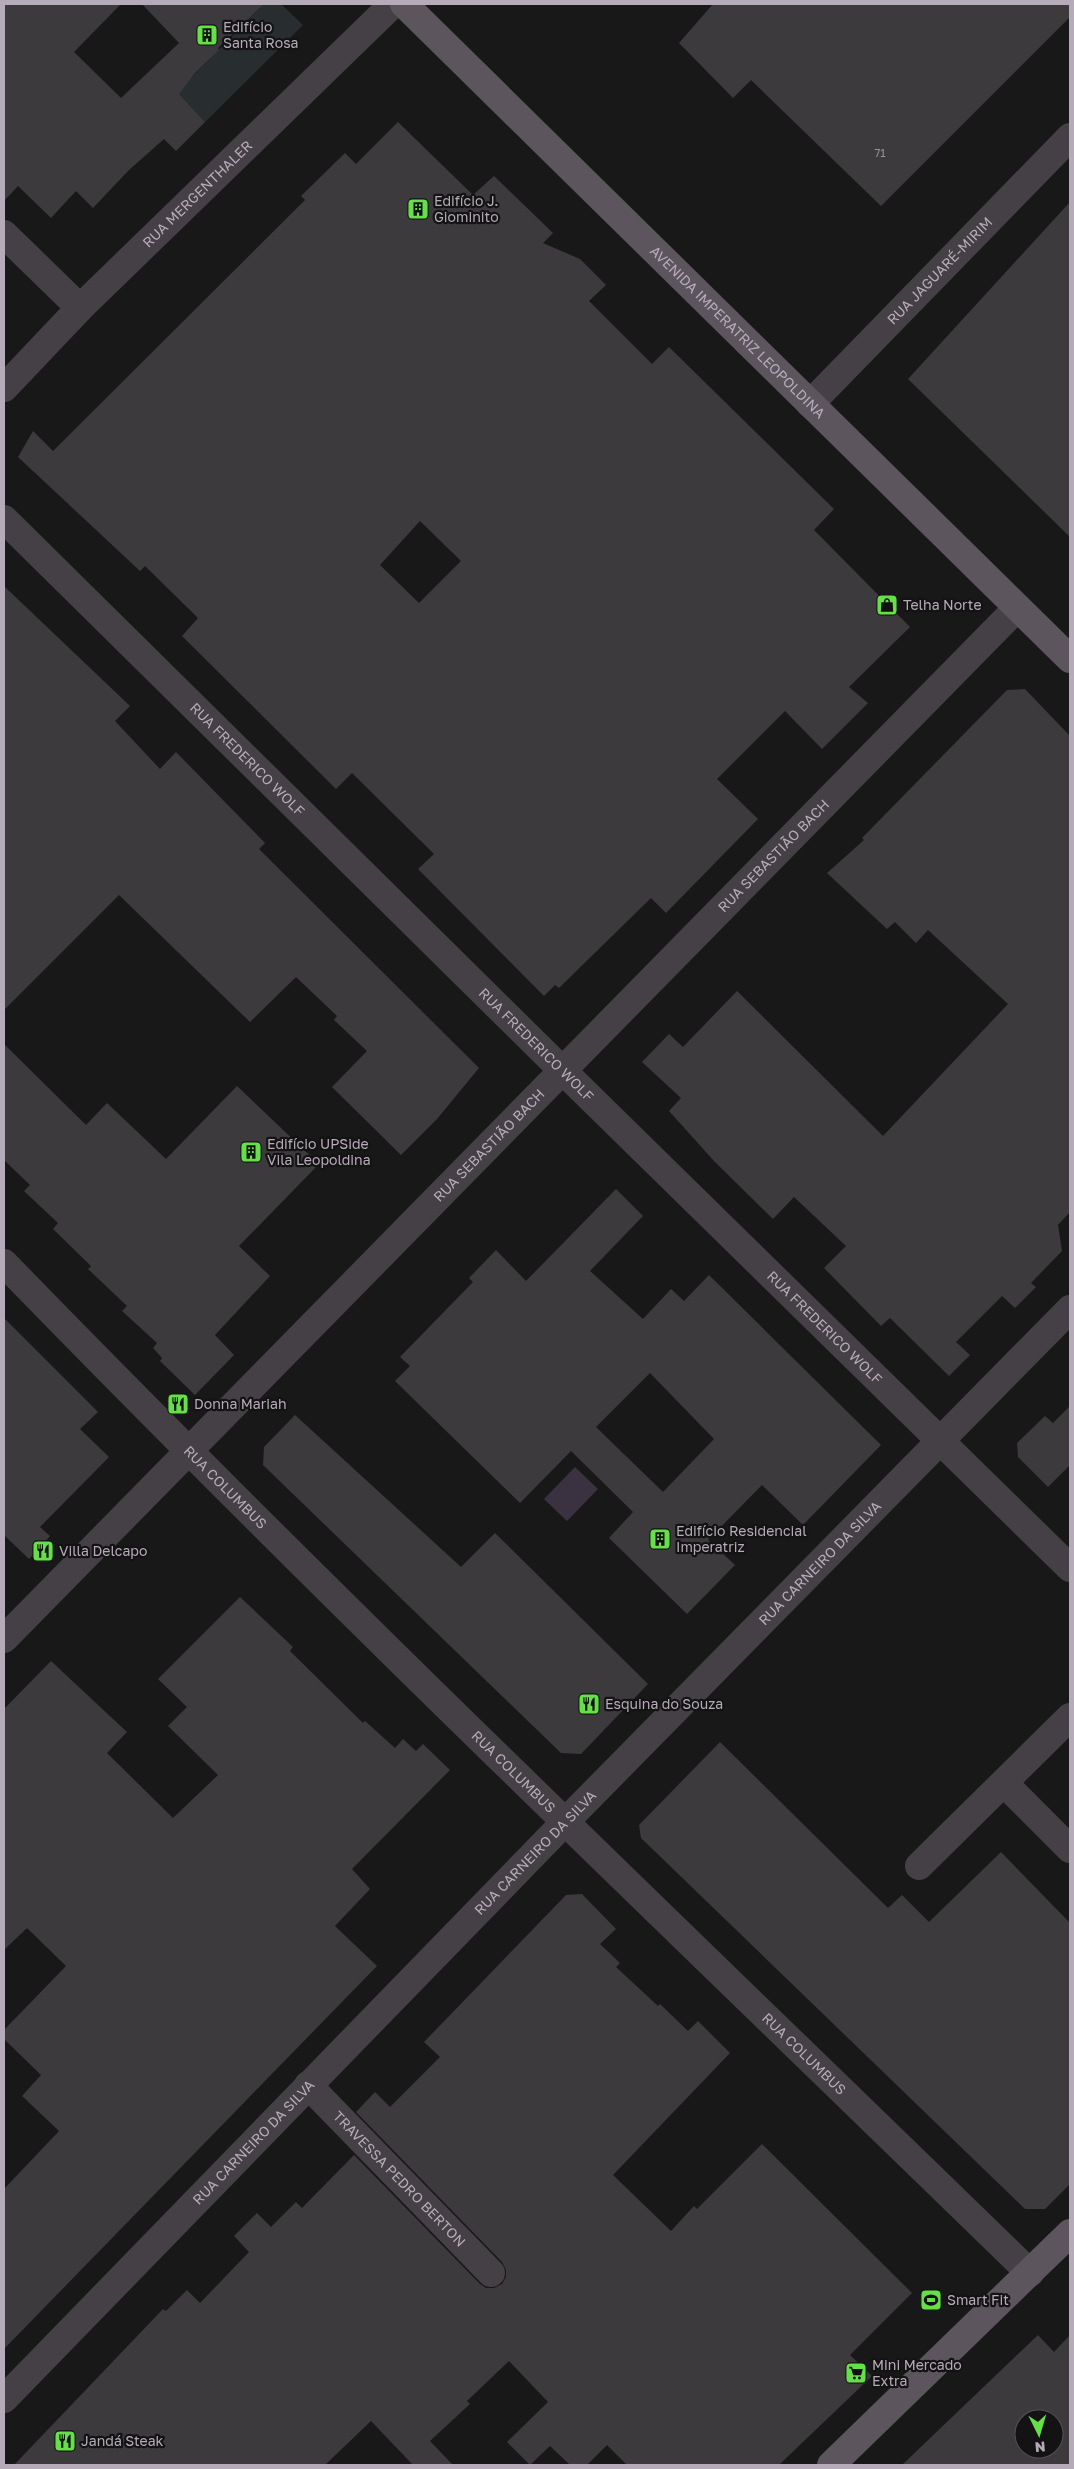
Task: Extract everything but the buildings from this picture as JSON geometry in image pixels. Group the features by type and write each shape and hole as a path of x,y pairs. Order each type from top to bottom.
{"main road":[{"name":"AVENIDA IMPERATRIZ LEOPOLDINA","path":"404,4 1070,660"},
{"path":"831,2465 1070,2233"}],"street":[{"name":"RUA MERGENTHALER","path":"4,388 80,308 394,4"},
{"name":"RUA JAGUARÉ-MIRIM","path":"810,404 1070,137"},
{"path":"4,234 80,308"},
{"name":"RUA FREDERICO WOLF","path":"4,518 563,1071 1070,1568"},
{"name":"RUA SEBASTIÃO BACH","path":"4,1639 1017,608"},
{"name":"RUA COLUMBUS","path":"4,1263 188,1453 565,1822 1030,2272"},
{"name":"RUA CARNEIRO DA SILVA","path":"4,2399 565,1822 1070,1309"},
{"path":"919,1866 1070,1718"},
{"path":"1004,1783 1070,1849"},
{"name":"TRAVESSA PEDRO BERTON","path":"308,2085 491,2273"}],"shaded area":[{"path":"264,4 281,4 303,25 205,122 177,92"},
{"path":"575,1467 598,1489 567,1521 544,1499"}],"place":[{"name":"Edifício Santa Rosa","path":"207,35"},
{"name":"Edifício J. Giominito","path":"418,209"},
{"name":"Telha Norte","path":"887,605"},
{"name":"Edifício UPSide Vila Leopoldina","path":"251,1152"},
{"name":"Donna Mariah","path":"178,1404"},
{"name":"Edifício Residencial Imperatriz","path":"660,1539"},
{"name":"Villa Delcapo","path":"43,1551"},
{"name":"Esquina do Souza","path":"589,1704"},
{"name":"Smart Fit","path":"931,2300"},
{"name":"Mini Mercado Extra","path":"856,2373"},
{"name":"Jandá Steak","path":"65,2441"}]}
